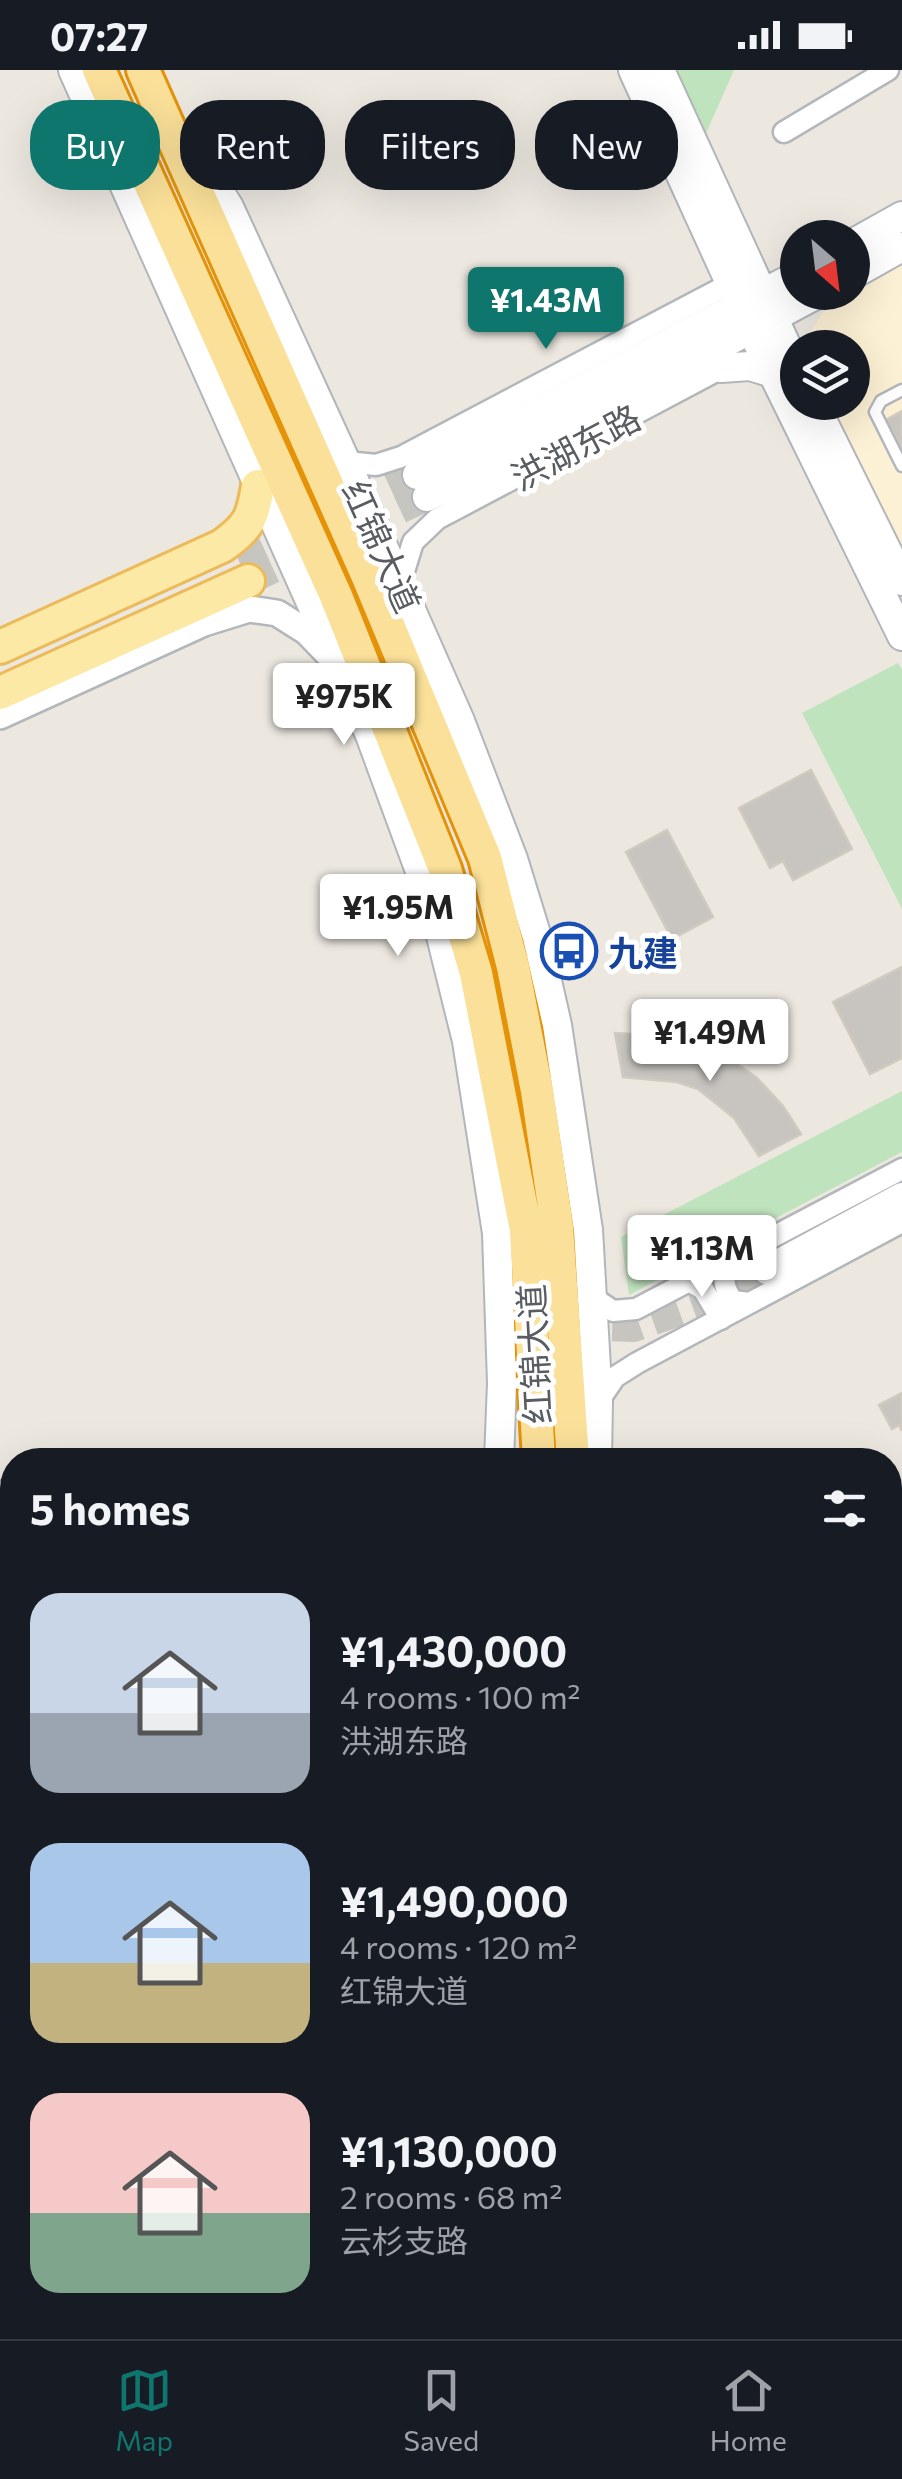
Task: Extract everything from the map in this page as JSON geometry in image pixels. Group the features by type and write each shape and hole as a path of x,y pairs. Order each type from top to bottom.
{"highway":[{"name":"红锦大道","path":"99,70 336,596 445,869 476,973 526,1230 538,1448"},
{"name":"红锦大道","path":"145,73 368,577 485,858 520,1002 557,1227 572,1448"}],"main road":[{"name":"红锦大道","path":"73,70 370,736 436,912 468,1041 497,1233 500,1448"},
{"path":"633,70 762,324 750,366 720,368"},
{"path":"660,70 762,324 902,636"},
{"name":"红锦大道","path":"145,73 229,207 346,462 493,807 537,937 557,1025 585,1212 598,1402 597,1448"},
{"path":"870,234 902,216"},
{"path":"870,264 902,247"},
{"name":"洪湖东路","path":"762,324 780,300"},
{"name":"洪湖东路","path":"422,486 506,459 788,310"},
{"path":"822,420 902,581"},
{"path":"0,647 222,546 242,532 254,514 258,486"},
{"path":"0,667 243,570 0,693"},
{"path":"370,736 376,789 447,1029 474,1176"},
{"path":"767,1270 902,1197"}],"street":[{"path":"784,132 888,70"},
{"name":"洪湖东路","path":"346,462 376,465 401,457 762,324"},
{"name":"洪湖东路","path":"400,584 414,542 437,519 720,368"},
{"path":"0,716 204,623 248,609 278,613 306,632 340,667"},
{"path":"592,1298 613,1311 636,1309 902,1170"},
{"path":"598,1402 615,1377 902,1222"},
{"path":"732,1259 723,1275 724,1289 733,1301 750,1304"},
{"path":"689,1281 704,1289 721,1319"}],"lane":[{"path":"902,390 881,401 874,412 902,466"}],"shaded area":[{"path":"902,262 902,556 834,420 870,420 870,330 812,330 826,310 870,310 870,282"}],"green space":[{"path":"673,70 734,70 704,138"},
{"path":"898,663 902,670 902,909 802,713"},
{"path":"902,1091 902,1152 629,1295 621,1237"}],"building":[{"path":"902,411 902,450 886,420"},
{"path":"811,770 852,849 793,880 783,861 770,868 739,808"},
{"path":"667,830 713,917 672,939 626,852"},
{"path":"902,967 902,1058 870,1074 833,1002"},
{"path":"615,1033 705,1043 756,1077 783,1106 801,1134 759,1156 734,1118 698,1089 677,1082 623,1077"},
{"path":"902,1393 902,1431 899,1425 892,1429 879,1405"}],"tunnel":[{"path":"238,559 417,475"},
{"path":"248,581 427,497"},
{"path":"571,1323 634,1328 696,1306 767,1270"}],"place":[{"name":"九建","path":"569,951"}]}
